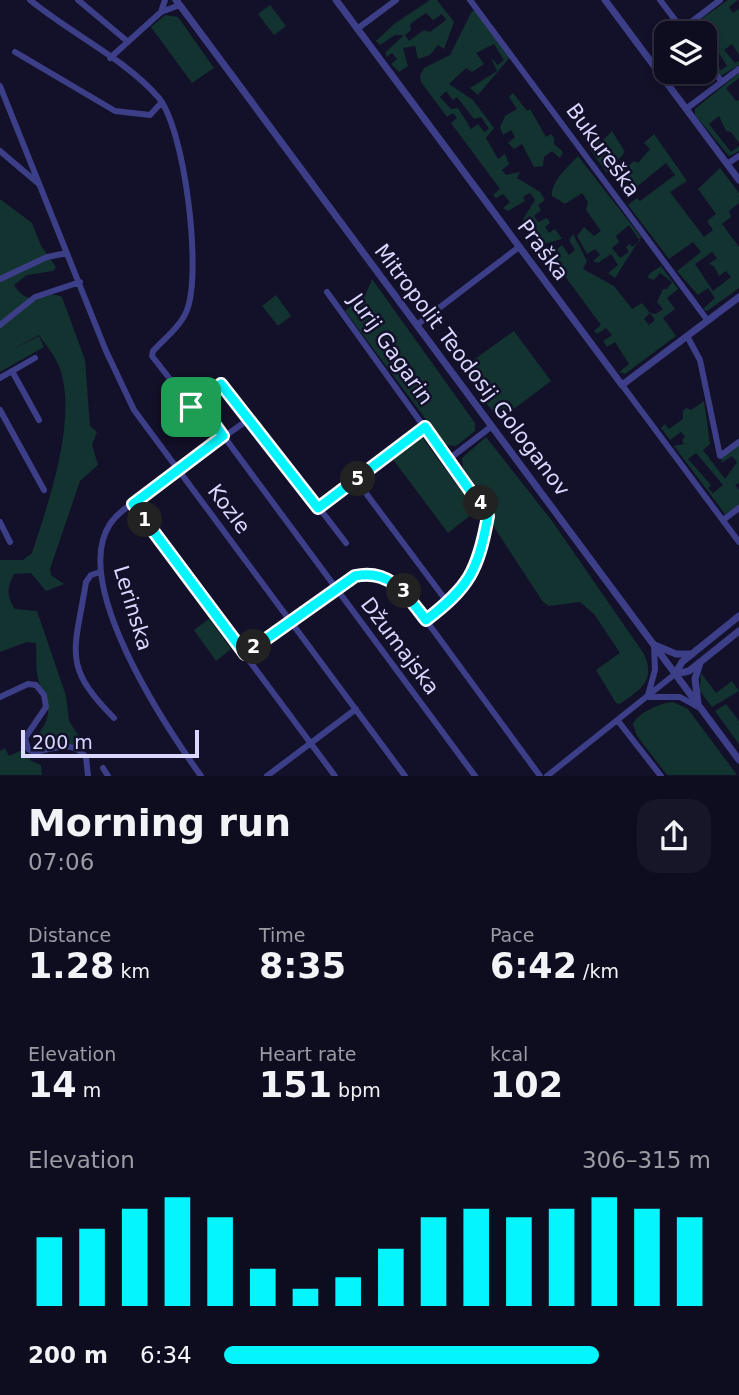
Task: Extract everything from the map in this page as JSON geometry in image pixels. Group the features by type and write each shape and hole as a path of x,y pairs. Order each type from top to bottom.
{"street":[{"path":"15,52 115,111 150,115 162,102 110,58 30,0"},
{"path":"78,0 127,41"},
{"path":"161,12 165,0"},
{"name":"Praška","path":"336,0 739,542"},
{"path":"358,29 396,0"},
{"name":"Bukureška","path":"470,0 708,321"},
{"path":"605,0 739,180"},
{"path":"660,0 676,21"},
{"path":"695,21 720,0"},
{"path":"110,58 161,12 178,3"},
{"name":"Mitropolit Teodosij Gologanov","path":"178,3 739,760"},
{"path":"686,109 739,69"},
{"path":"717,76 722,82"},
{"name":"Kozle","path":"0,86 129,402 405,775"},
{"name":"Džumajska","path":"162,102 174,126 186,193 194,282 184,316 153,351 152,356 191,407 208,415 475,775"},
{"path":"0,151 41,185"},
{"path":"727,164 739,156"},
{"path":"418,324 519,247"},
{"path":"0,279 47,257 67,253"},
{"path":"0,325 35,297 80,282"},
{"name":"Jurij Gagarin","path":"327,292 449,458 488,516 471,575 461,591 426,620"},
{"path":"622,385 739,298"},
{"path":"687,336 704,373 720,456 739,442"},
{"path":"0,378 36,358"},
{"path":"12,371 39,420"},
{"path":"191,407 221,384 251,418 346,543"},
{"path":"0,411 44,490"},
{"name":"Lerinska","path":"201,775 166,726 139,679 121,639 100,572 101,547 108,527 133,504 251,418"},
{"path":"449,458 492,426"},
{"name":"Jurij Gagarin","path":"318,508 425,427"},
{"path":"356,480 448,603"},
{"path":"133,504 335,775"},
{"path":"723,520 739,508"},
{"path":"0,522 10,542"},
{"path":"100,572 90,575 86,582 76,646 76,667 87,689 114,718"},
{"path":"245,654 355,576 382,576 401,589 426,620 540,775"},
{"path":"547,775 675,674 692,654 739,616"},
{"path":"675,674 689,671 739,631"},
{"path":"647,697 655,670 654,644 676,654 692,654"},
{"path":"700,662 695,679 700,709"},
{"path":"0,697 29,684 36,685 44,695 46,707 25,738 28,749 38,752 61,746 75,747 86,757 88,775"},
{"path":"647,697 680,696 700,709"},
{"path":"268,775 356,709"},
{"path":"618,721 661,775"},
{"path":"103,768 108,775"}],"green space":[{"path":"430,0 437,0 454,22 444,49 438,45 430,55 418,59 415,46 403,48 408,66 399,72 391,64 397,59 392,53 386,57 386,52 404,35 395,35 380,45 376,41 394,24","holes":["426,13 433,20 442,14 446,20 430,32 424,30 409,41 405,35 411,30 410,24"]},
{"path":"728,0 738,0 729,7 733,13 739,9 739,55 732,44 724,50 735,63 739,61 739,65 721,76 717,65 721,70 727,66 717,50 717,21 698,21"},
{"path":"270,5 286,26 274,35 258,14"},
{"path":"472,11 476,11 510,57 478,95 470,88 497,71 491,58 498,65 504,60 494,44 476,53 484,64 472,72 466,68 449,84 473,100 494,128 486,138 498,159 505,154 509,164 502,170 506,175 520,172 517,178 540,192 545,200 538,205 541,210 534,216 538,222 547,218 550,223 545,227 549,233 555,229 562,239 543,244 523,219 535,200 530,193 523,197 525,201 508,211 503,208 510,202 503,194 496,198 493,195 500,189 451,123 457,118 453,113 447,117 421,82 420,76 424,68 450,55","holes":["446,91 453,100 457,97 474,119 481,117 489,129 484,132 478,124 471,129 458,108 451,109 440,97"]},
{"path":"165,15 178,17 214,68 192,83 151,27"},
{"path":"739,73 739,78 726,88 736,101 739,100 739,143 731,132 726,131 719,116 709,124 731,152 739,146 739,151 729,156 695,115 695,109"},
{"path":"513,93 527,111 530,109 546,137 551,134 554,138 554,144 563,152 560,158 552,151 544,157 543,166 534,167 522,144 514,149 508,143 515,137 511,130 503,135 500,127 505,116 517,109 509,97"},
{"path":"612,131 625,152 607,173 591,151 592,140 602,141"},
{"path":"654,134 687,181 670,192 704,237 713,230 707,221 716,214 698,189 720,168 739,193 739,203 729,211 731,217 722,224 739,247 739,288 707,311 703,309 715,298 708,288 698,295 677,271 701,252 693,242 669,259 628,205 637,198 640,201 675,175 666,163 634,189 621,172 634,161 638,163 650,149 644,143","holes":["712,252 717,258 709,264 714,266 719,276 726,271 731,277 713,291 695,264"]},
{"path":"578,156 641,237 639,240 629,225 616,236 619,242 612,248 620,258 629,252 626,247 637,243 615,278 608,273 618,265 611,254 598,263 593,261 600,255 595,249 587,254 577,236 584,227 594,236 601,231 586,210 588,202 582,193 565,204 552,196 557,179"},
{"path":"0,199 32,223 41,246 56,267 53,271 27,275 14,285 26,297 62,297 85,360 90,426 97,432 92,445 98,465 80,481 50,569 51,575 64,584 46,591 31,573 14,574 8,592 15,609 37,611 66,696 69,721 80,738 74,745 48,743 39,733 47,719 48,708 38,678 36,643 27,642 0,652 0,560 23,560 32,553 60,457 65,406 63,382 57,362 39,335 9,351 39,336 44,347 0,372"},
{"path":"573,234 587,261 583,269 614,286 632,309 642,303 650,313 656,314 663,309 657,302 663,289 667,289 672,282 660,273 654,280 648,278 649,274 661,266 678,289 667,298 675,309 663,318 676,336 625,374 619,372 629,364 615,342 607,347 603,341 612,335 606,328 597,334 594,331 601,325 553,260 559,256 556,250 562,245 569,255 575,250 569,240","holes":["650,313 655,320 649,325 644,319"]},
{"path":"372,279 475,423 475,431 456,446 445,445 345,311 365,296"},
{"path":"276,295 291,316 278,326 262,306"},
{"path":"514,331 551,381 499,420 461,369"},
{"path":"704,401 710,444 703,450 725,479 737,462 732,456 721,463 722,457 739,445 739,483 735,485 739,490 739,505 725,514 674,446 684,444 682,440 685,437 681,432 670,440 661,428 665,424 669,429 683,419 683,410 691,410","holes":["696,453 723,485 713,493 708,488 711,485 688,459"]},
{"path":"421,436 476,511 448,533 392,458"},
{"path":"486,437 552,521 644,654 647,678 640,689 620,704 616,703 596,670 620,653 594,614 580,602 549,606 543,602 492,524 494,511 463,469 462,458"},
{"path":"209,619 231,649 216,661 194,630"},
{"path":"701,673 716,693 732,681 739,691 712,707 700,691"},
{"path":"673,702 688,709 737,775 667,775 637,736 633,724 650,709"},
{"path":"726,704 739,721 739,744 715,711"},
{"path":"5,748 9,756 24,749 31,761 41,765 42,775 0,775 0,751"}],"route":[{"path":"221,384 225,385 318,508 425,427 488,516 466,585 426,620 406,593 393,582 382,576 355,576 245,654 133,504 223,436 208,415 191,407 210,391 221,384"}]}
